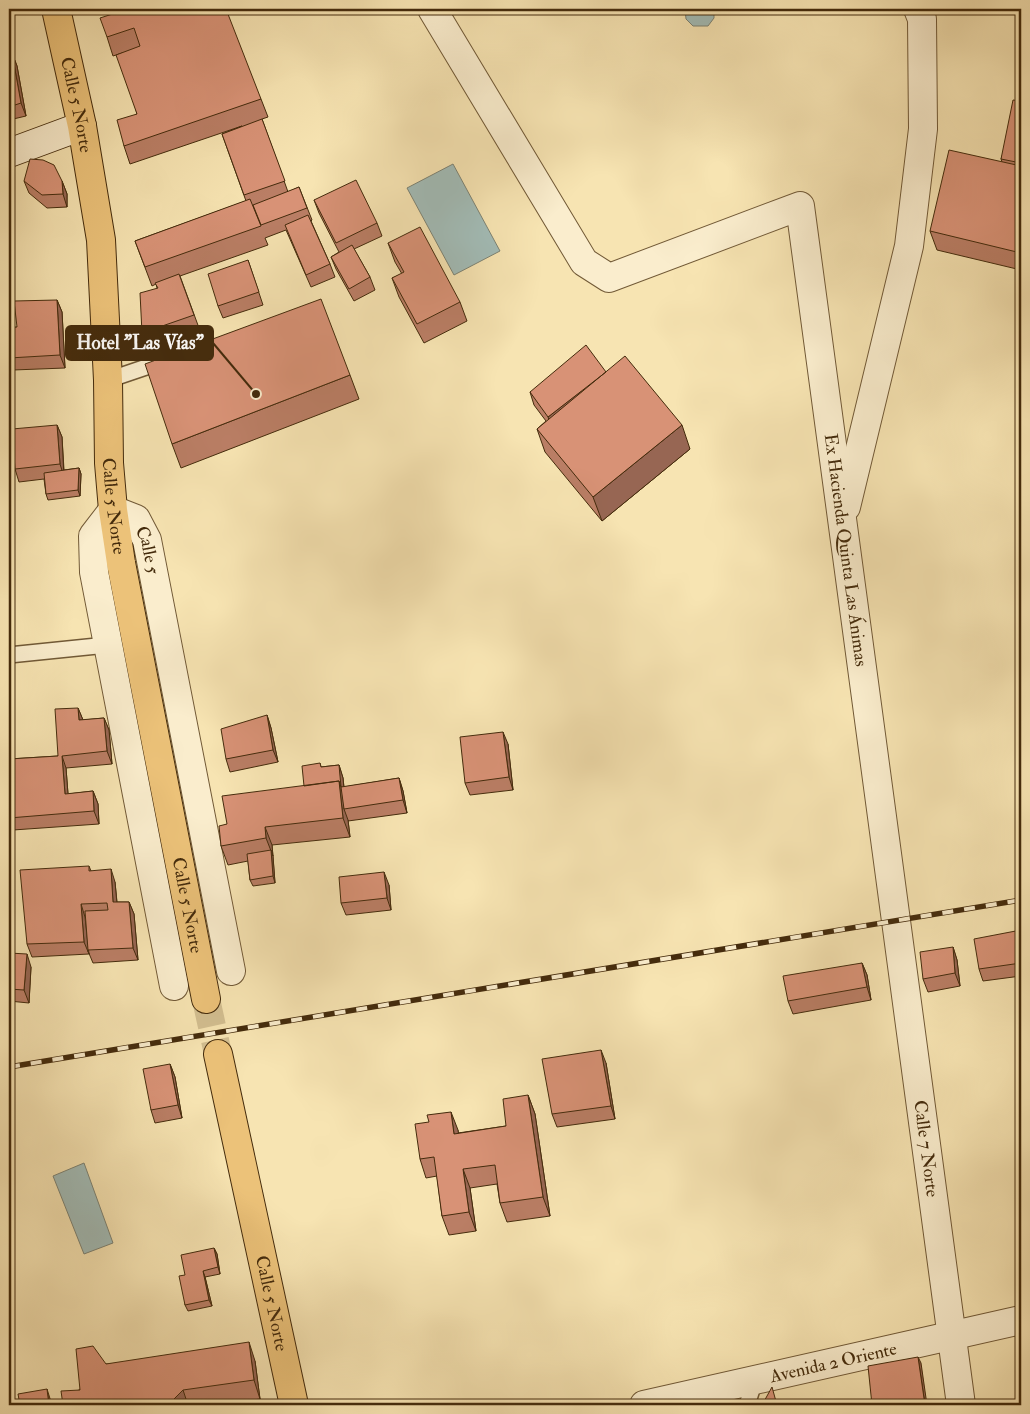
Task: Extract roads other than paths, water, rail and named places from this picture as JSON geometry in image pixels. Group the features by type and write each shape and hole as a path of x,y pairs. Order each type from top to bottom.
{"main road":[{"name":"Calle 5 Norte","path":"56,9 82,126 101,240 112,510 206,999"},
{"name":"Calle 5 Norte","path":"218,1054 294,1405"}],"street":[{"name":"Ex Hacienda Quinta Las Ánimas","path":"432,9 584,262 609,278 800,206 892,893"},
{"path":"842,523 909,246 923,129 922,19 918,9"},
{"path":"9,153 82,126"},
{"name":"Calle 5","path":"174,986 94,572 93,536 112,510 136,519 147,540 231,971"},
{"name":"Calle 7 Norte","path":"892,893 961,1405"},
{"name":"Avenida 2 Oriente","path":"644,1405 1021,1320"}],"lane":[{"path":"108,380 180,355"},
{"path":"9,655 107,645"},
{"path":"747,1405 755,1380"}],"water":[{"path":"685,9 714,9 714,18 708,26 693,26 686,19"},
{"path":"453,164 500,251 454,275 407,188"},
{"path":"84,1163 113,1243 84,1254 53,1176"}],"tunnel":[{"path":"206,999 218,1054"}],"railway":[{"path":"9,1067 1021,900"}],"place":[{"name":"Hotel \"Las Vías\"","path":"256,394"}]}
